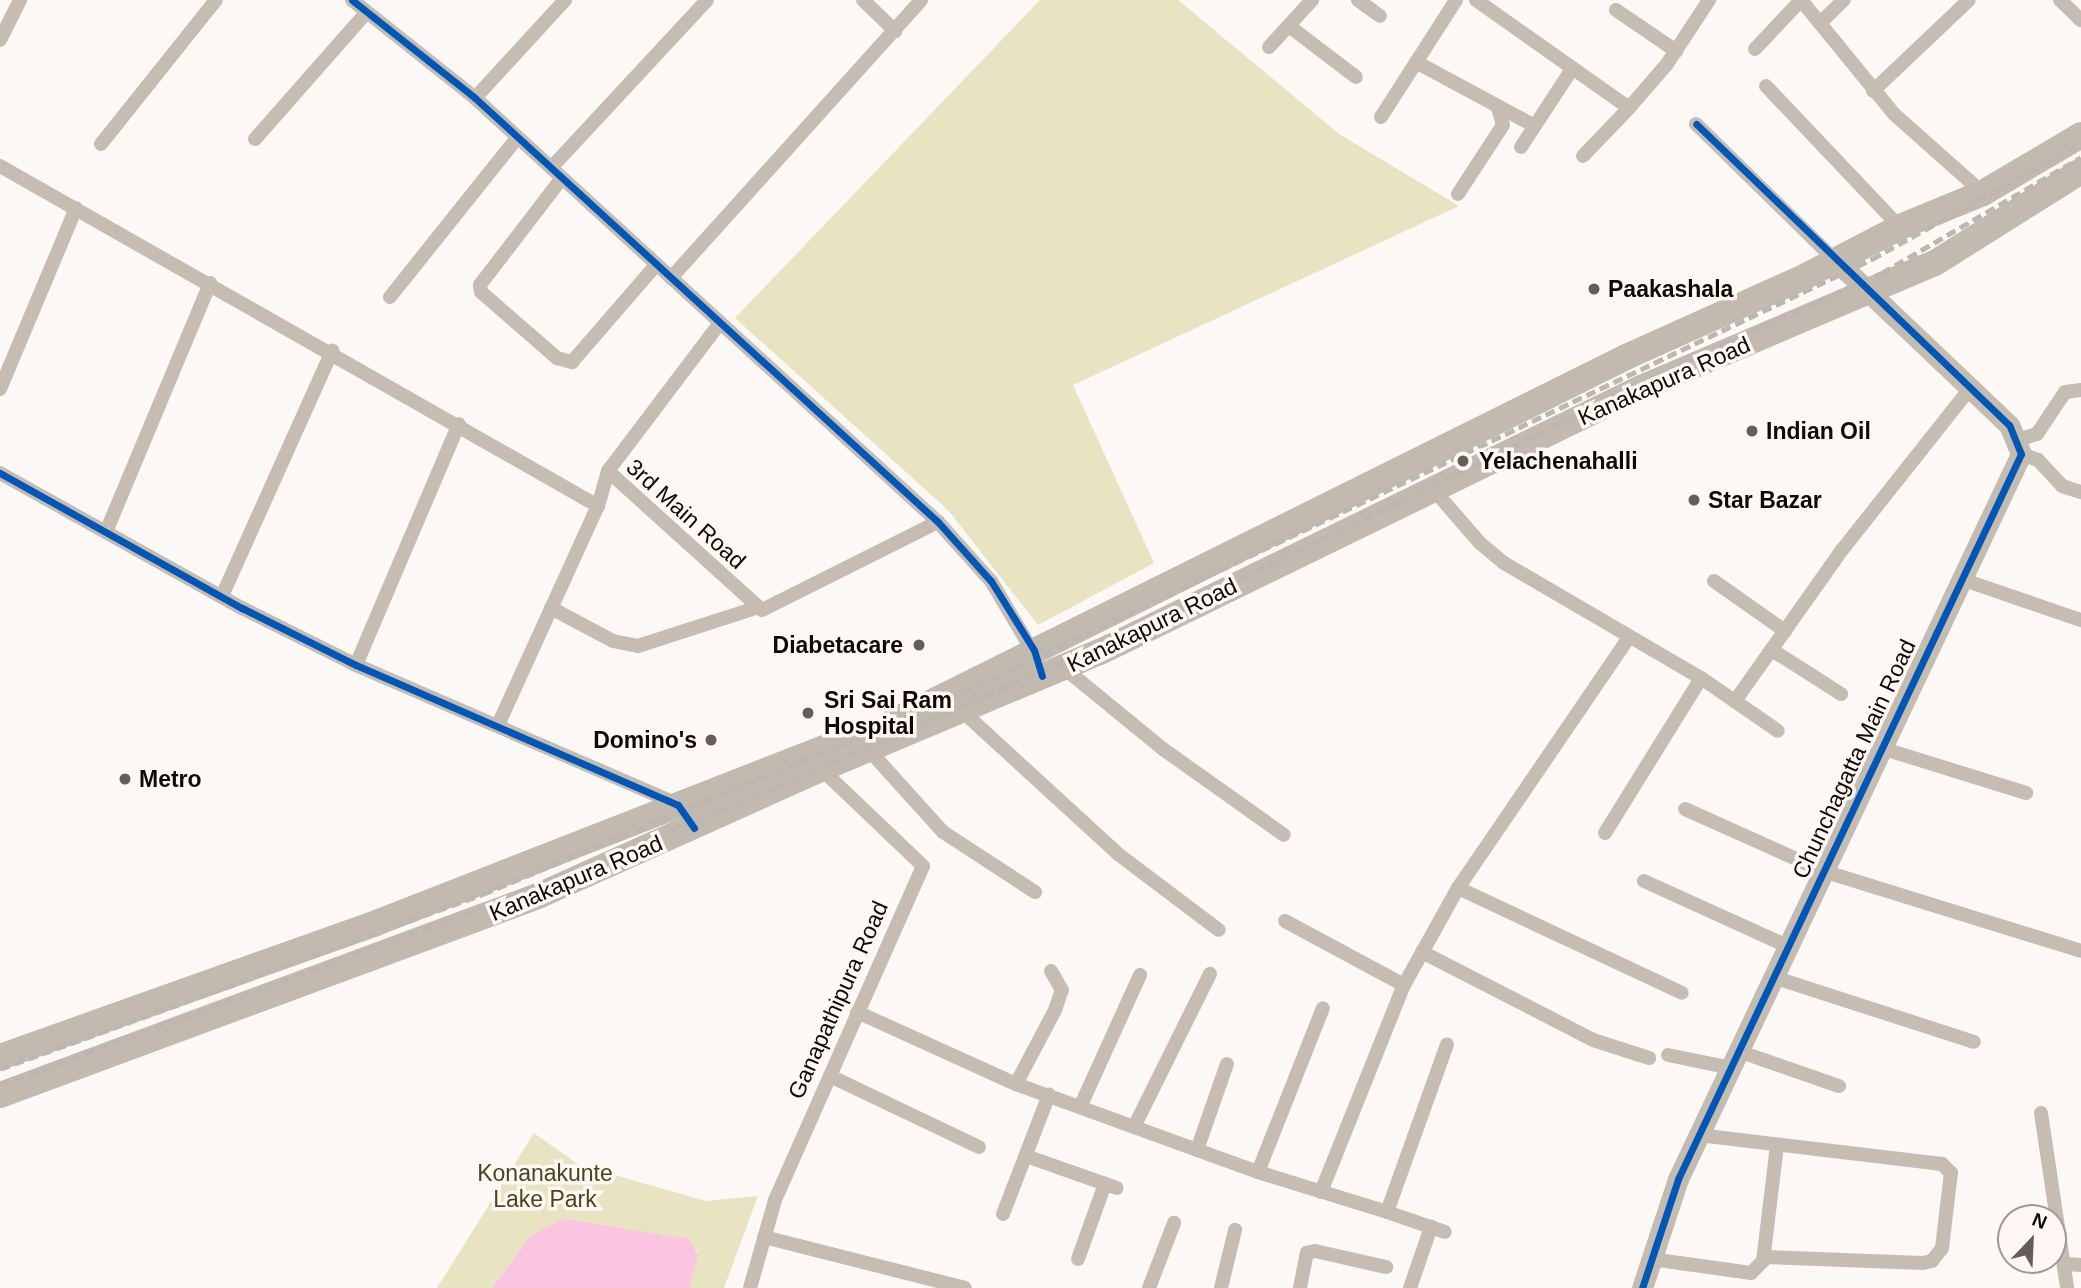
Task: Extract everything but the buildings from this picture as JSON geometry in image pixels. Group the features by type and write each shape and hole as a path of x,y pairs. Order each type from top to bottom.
{"highway":[{"name":"Kanakapura Road","path":"0,1057 376,923 890,723 1626,357 1900,227 1983,193 2081,135"},
{"name":"Kanakapura Road","path":"0,1095 538,896 869,748 1053,672 1639,389 1870,293 1935,263 2081,172"}],"street":[{"path":"0,40 20,0"},
{"path":"102,144 216,0"},
{"path":"352,0 475,98 516,139 938,522 991,581 1034,650 1053,672 1284,835"},
{"path":"475,98 565,0"},
{"path":"551,168 707,0"},
{"path":"863,0 895,31"},
{"path":"671,278 921,0"},
{"path":"1269,47 1312,0"},
{"path":"1358,0 1380,16"},
{"path":"1381,117 1456,0"},
{"path":"1476,0 1629,108"},
{"path":"1583,156 1629,108 1676,51 1709,0"},
{"path":"1755,49 1801,0 1873,91 1983,193"},
{"path":"1820,23 1844,0"},
{"path":"1873,91 1969,0"},
{"path":"2060,0 2081,20"},
{"path":"1616,10 1676,51"},
{"path":"255,139 367,12"},
{"path":"1289,26 1356,77"},
{"path":"1416,62 1535,126"},
{"path":"1521,147 1572,69"},
{"path":"1766,86 1900,227"},
{"path":"1458,194 1503,125 1498,107"},
{"path":"1696,124 1969,390 2009,425 2019,447 2038,460 2062,486 2081,492"},
{"path":"390,297 516,139"},
{"path":"0,166 332,351 598,506"},
{"path":"562,178 480,285 481,292 557,358 572,362 656,265"},
{"path":"0,389 76,208"},
{"path":"106,532 210,283"},
{"path":"608,471 720,323"},
{"path":"222,596 332,351"},
{"path":"1735,701 1922,444 1969,390"},
{"path":"2019,447 2037,434 2065,392 2081,390"},
{"path":"356,665 459,424"},
{"name":"Chunchagatta Main Road","path":"1642,1288 1678,1179 1961,579 2019,447"},
{"name":"3rd Main Road","path":"498,725 598,506 608,471 756,608"},
{"path":"0,473 222,596 356,665 678,805 694,828"},
{"path":"1433,489 1480,543 1504,563 1701,678 1778,732"},
{"path":"551,608 613,641 638,646 756,608 767,611 938,522"},
{"path":"1961,579 2081,620"},
{"path":"1714,580 1785,631"},
{"path":"1321,1192 1404,985 1458,887 1629,637"},
{"path":"1772,650 1841,694"},
{"path":"1605,833 1701,678"},
{"path":"961,710 1118,854 1219,930"},
{"path":"869,748 943,832 1035,892"},
{"path":"1881,748 2025,793"},
{"name":"Ganapathipura Road","path":"750,1288 775,1200 923,864 821,769"},
{"path":"1685,808 1823,871 2081,951"},
{"path":"1644,881 1787,946"},
{"path":"1458,887 1682,993"},
{"path":"1285,920 1404,985"},
{"path":"1422,952 1593,1040 1649,1058"},
{"path":"1016,1084 1062,990 1051,971"},
{"path":"1134,1127 1210,974"},
{"path":"1081,1105 1140,975"},
{"path":"1773,977 1974,1042"},
{"path":"1258,1172 1323,1008"},
{"path":"857,1012 1016,1084 1081,1105 1258,1172 1438,1230 1410,1288"},
{"path":"1387,1212 1447,1044"},
{"path":"1668,1055 1734,1059 1839,1086"},
{"path":"1197,1150 1227,1064"},
{"path":"830,1076 979,1147"},
{"path":"1003,1214 1049,1095"},
{"path":"2041,1113 2055,1204"},
{"path":"1699,1135 1942,1164 1951,1173 1942,1248 1932,1261 1763,1261"},
{"path":"1651,1259 1751,1273 1763,1261 1777,1145"},
{"path":"1026,1156 1111,1186 1078,1259"},
{"path":"1149,1288 1174,1223"},
{"path":"1221,1288 1235,1230"},
{"path":"764,1237 965,1288"},
{"path":"1300,1288 1307,1253 1315,1251 1386,1267"}],"green space":[{"path":"1040,0 1178,0 1339,134 1459,206 1073,385 1154,563 1038,625 949,511 735,318"},
{"name":"Konanakunte Lake Park","path":"534,1133 579,1165 706,1201 758,1196 724,1288 689,1288 697,1250 530,1236 492,1288 437,1288"}],"shaded area":[{"path":"564,1219 690,1239 698,1256 689,1288 492,1288 530,1236"}],"railway":[{"path":"0,1069 483,894 950,699 1872,259 2081,143"},
{"path":"0,1085 486,906 751,798 1120,637 1723,344 1882,273 2081,157"}],"cycle path":[{"path":"352,0 475,98 938,522 991,581 1034,650 1042,676"},
{"path":"1642,1288 1678,1179 2021,454 2009,425 1696,124"},
{"path":"0,473 242,608 356,665 678,805 694,828"}],"place":[{"name":"Paakashala","path":"1594,289"},
{"name":"Indian Oil","path":"1752,431"},
{"name":"Yelachenahalli","path":"1463,461"},
{"name":"Star Bazar","path":"1694,500"},
{"name":"Diabetacare","path":"919,645"},
{"name":"Sri Sai Ram Hospital","path":"808,713"},
{"name":"Domino's","path":"711,740"},
{"name":"Metro","path":"125,779"}]}
